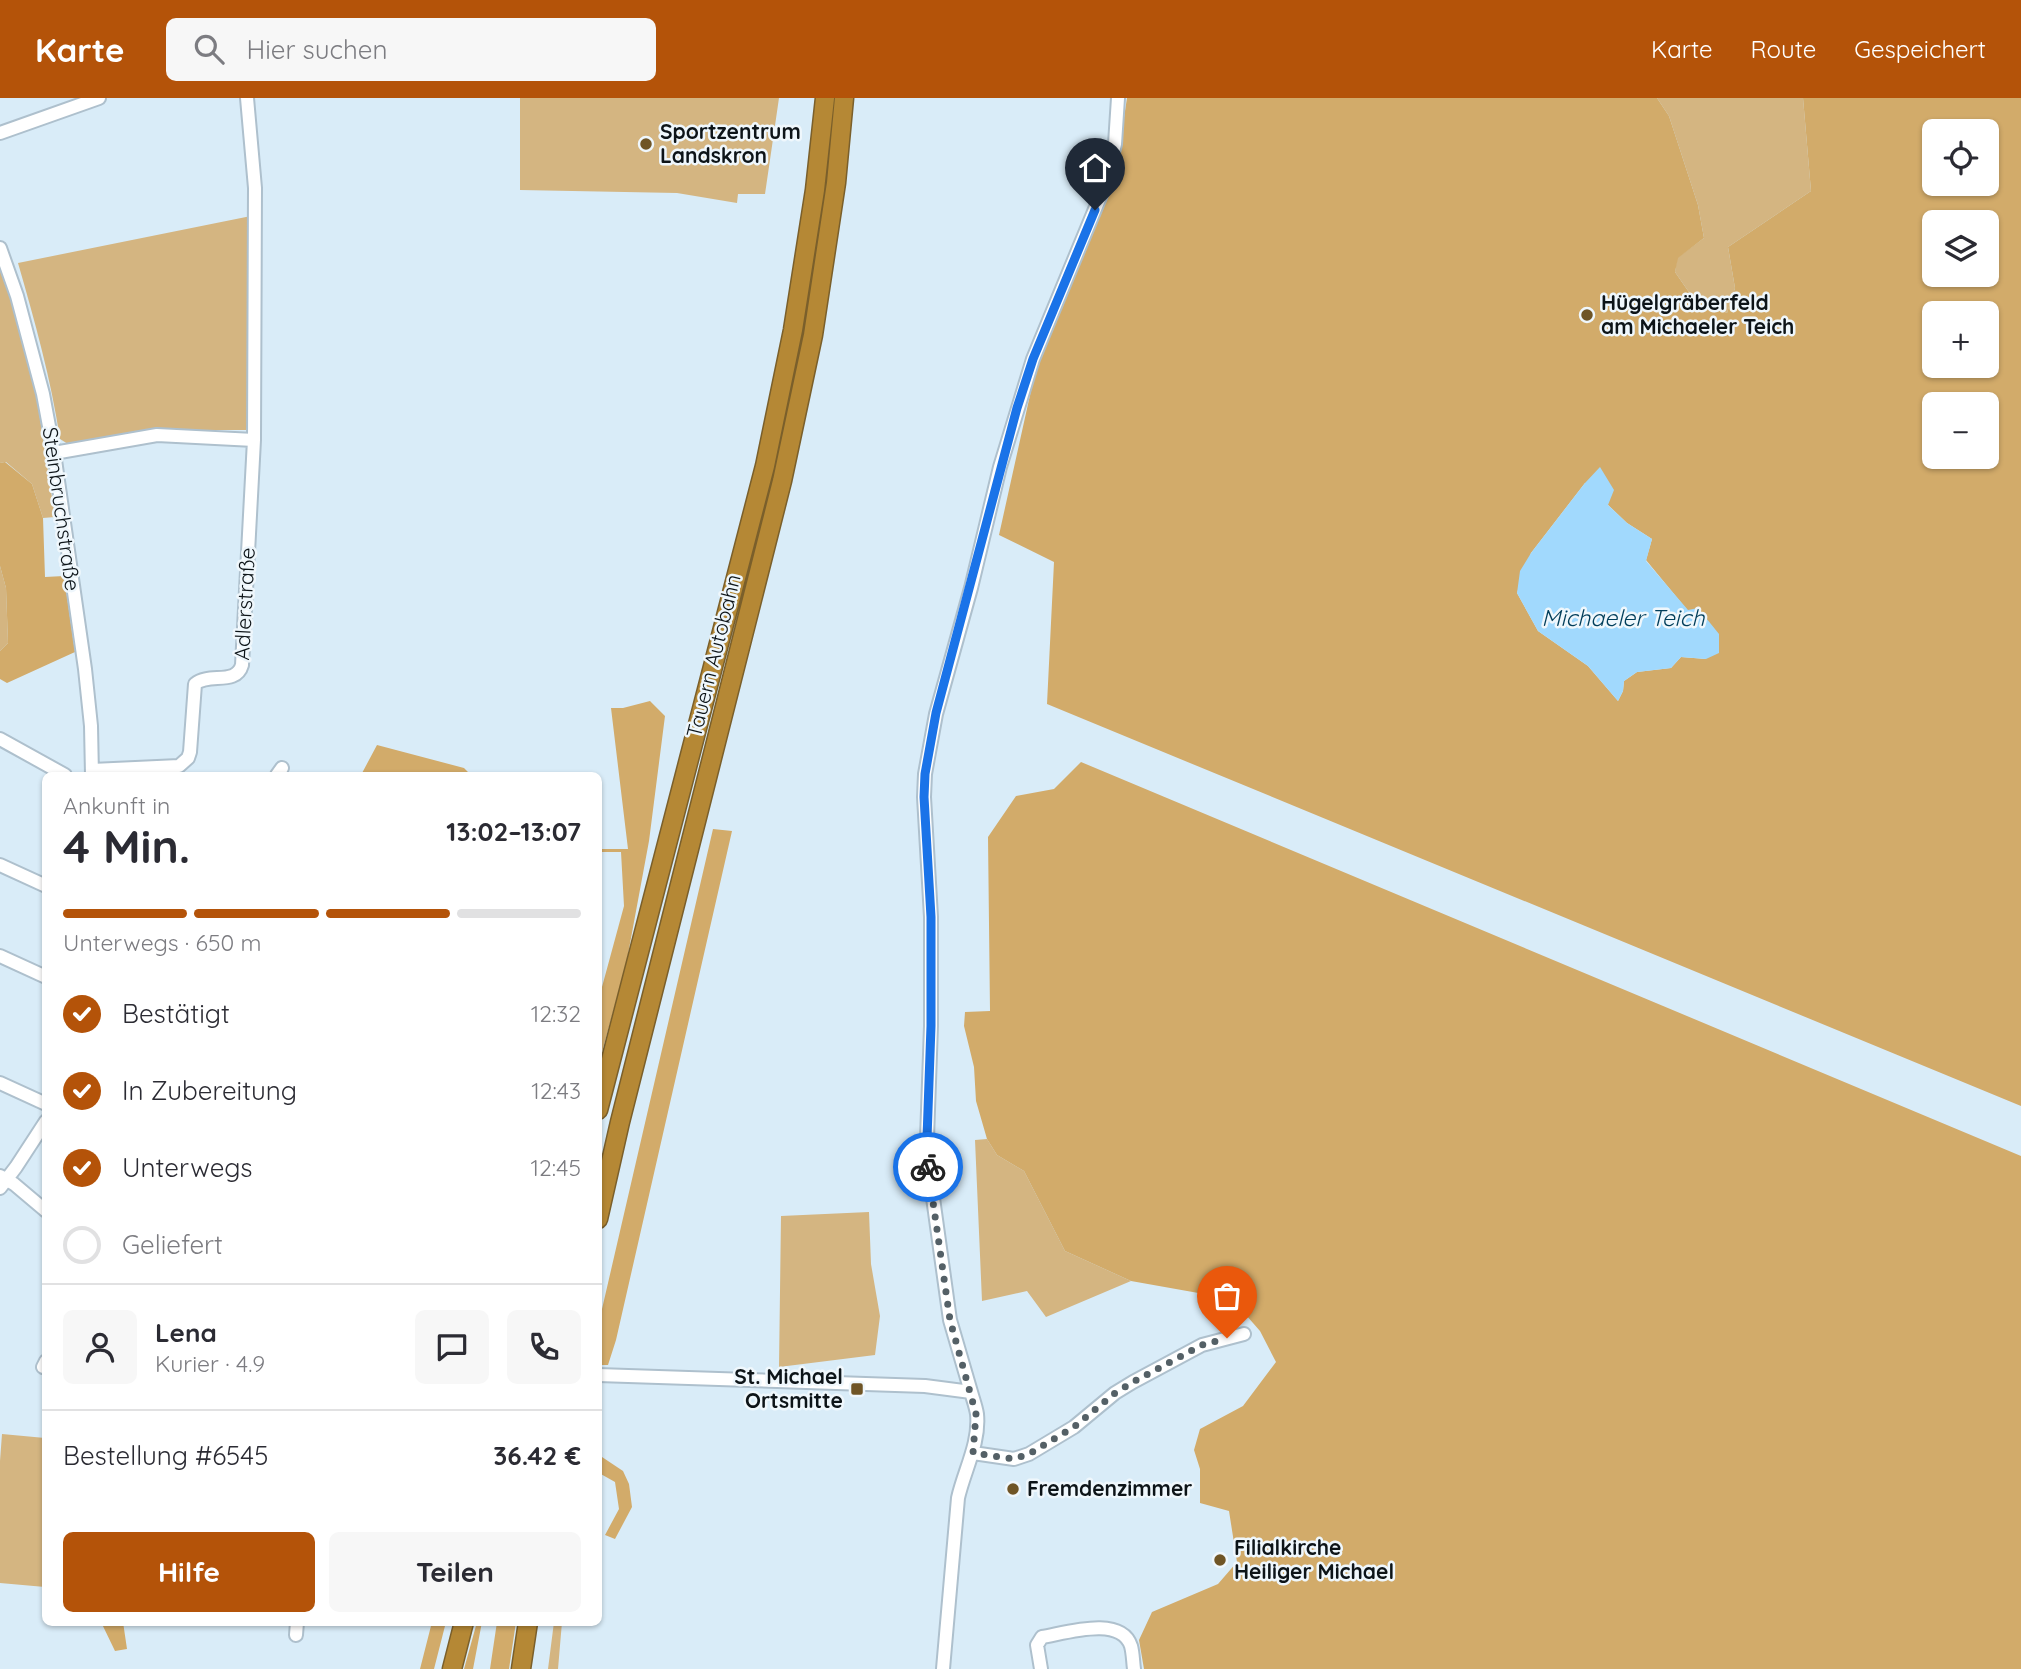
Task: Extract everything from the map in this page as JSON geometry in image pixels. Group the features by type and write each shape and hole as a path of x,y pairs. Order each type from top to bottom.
{"highway":[{"name":"Tauern Autobahn","path":"602,1095 765,466 795,317 815,190 825,98"},
{"name":"Tauern Autobahn","path":"602,1201 782,481 815,321 836,183 844,98"},
{"path":"452,1669 463,1626"},
{"path":"521,1669 527,1626"}],"street":[{"path":"0,133 99,98"},
{"name":"Adlerstraße","path":"104,772 179,766 188,758 190,752 195,684 205,678 232,677 241,671 254,440 255,178 247,98"},
{"path":"943,1669 958,1498 973,1453 976,1414 950,1320 928,1162 931,917 925,774 936,713 1010,432 1033,359 1105,185 1115,144 1118,98"},
{"name":"Steinbruchstraße","path":"0,248 44,394 85,669 91,726 92,772"},
{"path":"54,453 157,435 254,440"},
{"path":"0,739 60,772"},
{"path":"0,865 42,884"},
{"path":"0,956 42,975"},
{"path":"0,1083 42,1102"},
{"path":"42,1127 3,1181 42,1208"},
{"path":"973,1453 1014,1459 1029,1454 1074,1427 1115,1393 1133,1382 1202,1345 1244,1334"},
{"path":"602,1375 925,1386 971,1392"},
{"path":"1041,1669 1037,1645 1042,1637 1106,1627 1121,1634 1131,1645 1134,1669"}],"shaded area":[{"name":"Sportzentrum Landskron","path":"520,98 779,98 765,194 738,194 737,203 677,193 520,190"},
{"path":"1127,98 1657,98 1669,116 1698,205 1704,238 1678,258 1675,272 1693,298 1727,313 1735,288 1728,247 1811,191 1803,98 2021,98 2021,1106 1047,704 1054,562 999,535 1038,359 1116,169","holes":["1585,483 1627,523 1652,539 1646,560 1688,611 1706,659 1681,657 1671,668 1637,672 1624,681 1618,701 1588,666 1538,631 1517,593 1531,553"]},
{"path":"1657,98 1803,98 1811,191 1728,247 1735,288 1727,313 1693,298 1675,272 1677,258 1704,238 1698,205 1669,116"},
{"path":"251,216 246,430 157,430 68,444 60,439 47,373 18,263"},
{"path":"0,264 36,392 55,517 43,518 32,484 6,462 0,463"},
{"path":"5,462 32,484 43,518 45,577 64,576 75,652 7,683 0,679 0,651 8,643 6,588 0,566 0,463"},
{"path":"0,566 6,588 8,643 0,651"},
{"path":"650,701 665,716 649,841 626,965 602,1052 602,987 624,906 621,852 602,852 602,849 628,849 611,708 623,708"},
{"path":"377,745 464,768 468,772 363,772"},
{"path":"1081,762 2021,1156 2021,1669 1144,1669 1139,1640 1152,1612 1218,1584 1237,1562 1229,1511 1200,1503 1200,1469 1194,1450 1200,1429 1243,1406 1276,1362 1260,1331 1232,1299 1131,1281 1065,1251 1024,1171 997,1155 987,1139 976,1101 974,1067 964,1026 965,1012 990,1011 988,837 1016,796 1054,789"},
{"path":"713,829 732,831 616,1340 608,1365 602,1365 602,1309"},
{"path":"987,1139 997,1155 1024,1171 1065,1251 1131,1281 1046,1317 1027,1291 982,1301 975,1140"},
{"path":"869,1212 871,1264 880,1316 875,1355 779,1367 781,1216"},
{"path":"2,1434 42,1438 42,1587 0,1583"},
{"path":"602,1457 623,1471 629,1484 632,1507 615,1539 605,1535 619,1509 615,1482 602,1475"},
{"path":"103,1626 124,1626 127,1649 115,1651"},
{"path":"431,1626 445,1626 434,1669 420,1669"},
{"path":"476,1626 481,1626 473,1669 464,1669"},
{"path":"496,1626 515,1626 509,1669 490,1669"},
{"path":"553,1626 562,1626 558,1669 548,1669"}],"water":[{"name":"Michaeler Teich","path":"1600,467 1614,490 1608,505 1627,523 1652,539 1646,561 1688,610 1698,608 1719,634 1719,653 1706,659 1681,657 1671,668 1637,672 1624,681 1618,701 1588,666 1538,631 1517,593 1520,571 1531,553"}],"way so far":[{"path":"928,1167 950,1320 976,1414 973,1453 1014,1459 1029,1454 1074,1427 1115,1393 1133,1382 1202,1345 1227,1338"}],"place":[{"name":"Sportzentrum Landskron","path":"646,144"},
{"name":"Hügelgräberfeld am Michaeler Teich","path":"1587,315"},
{"name":"St. Michael Ortsmitte","path":"857,1389"},
{"name":"Fremdenzimmer","path":"1013,1489"},
{"name":"Filialkirche Heiliger Michael","path":"1220,1560"}],"route":[{"path":"928,1167 931,917 925,774 936,713 1017,408 1033,359 1095,210"}]}
